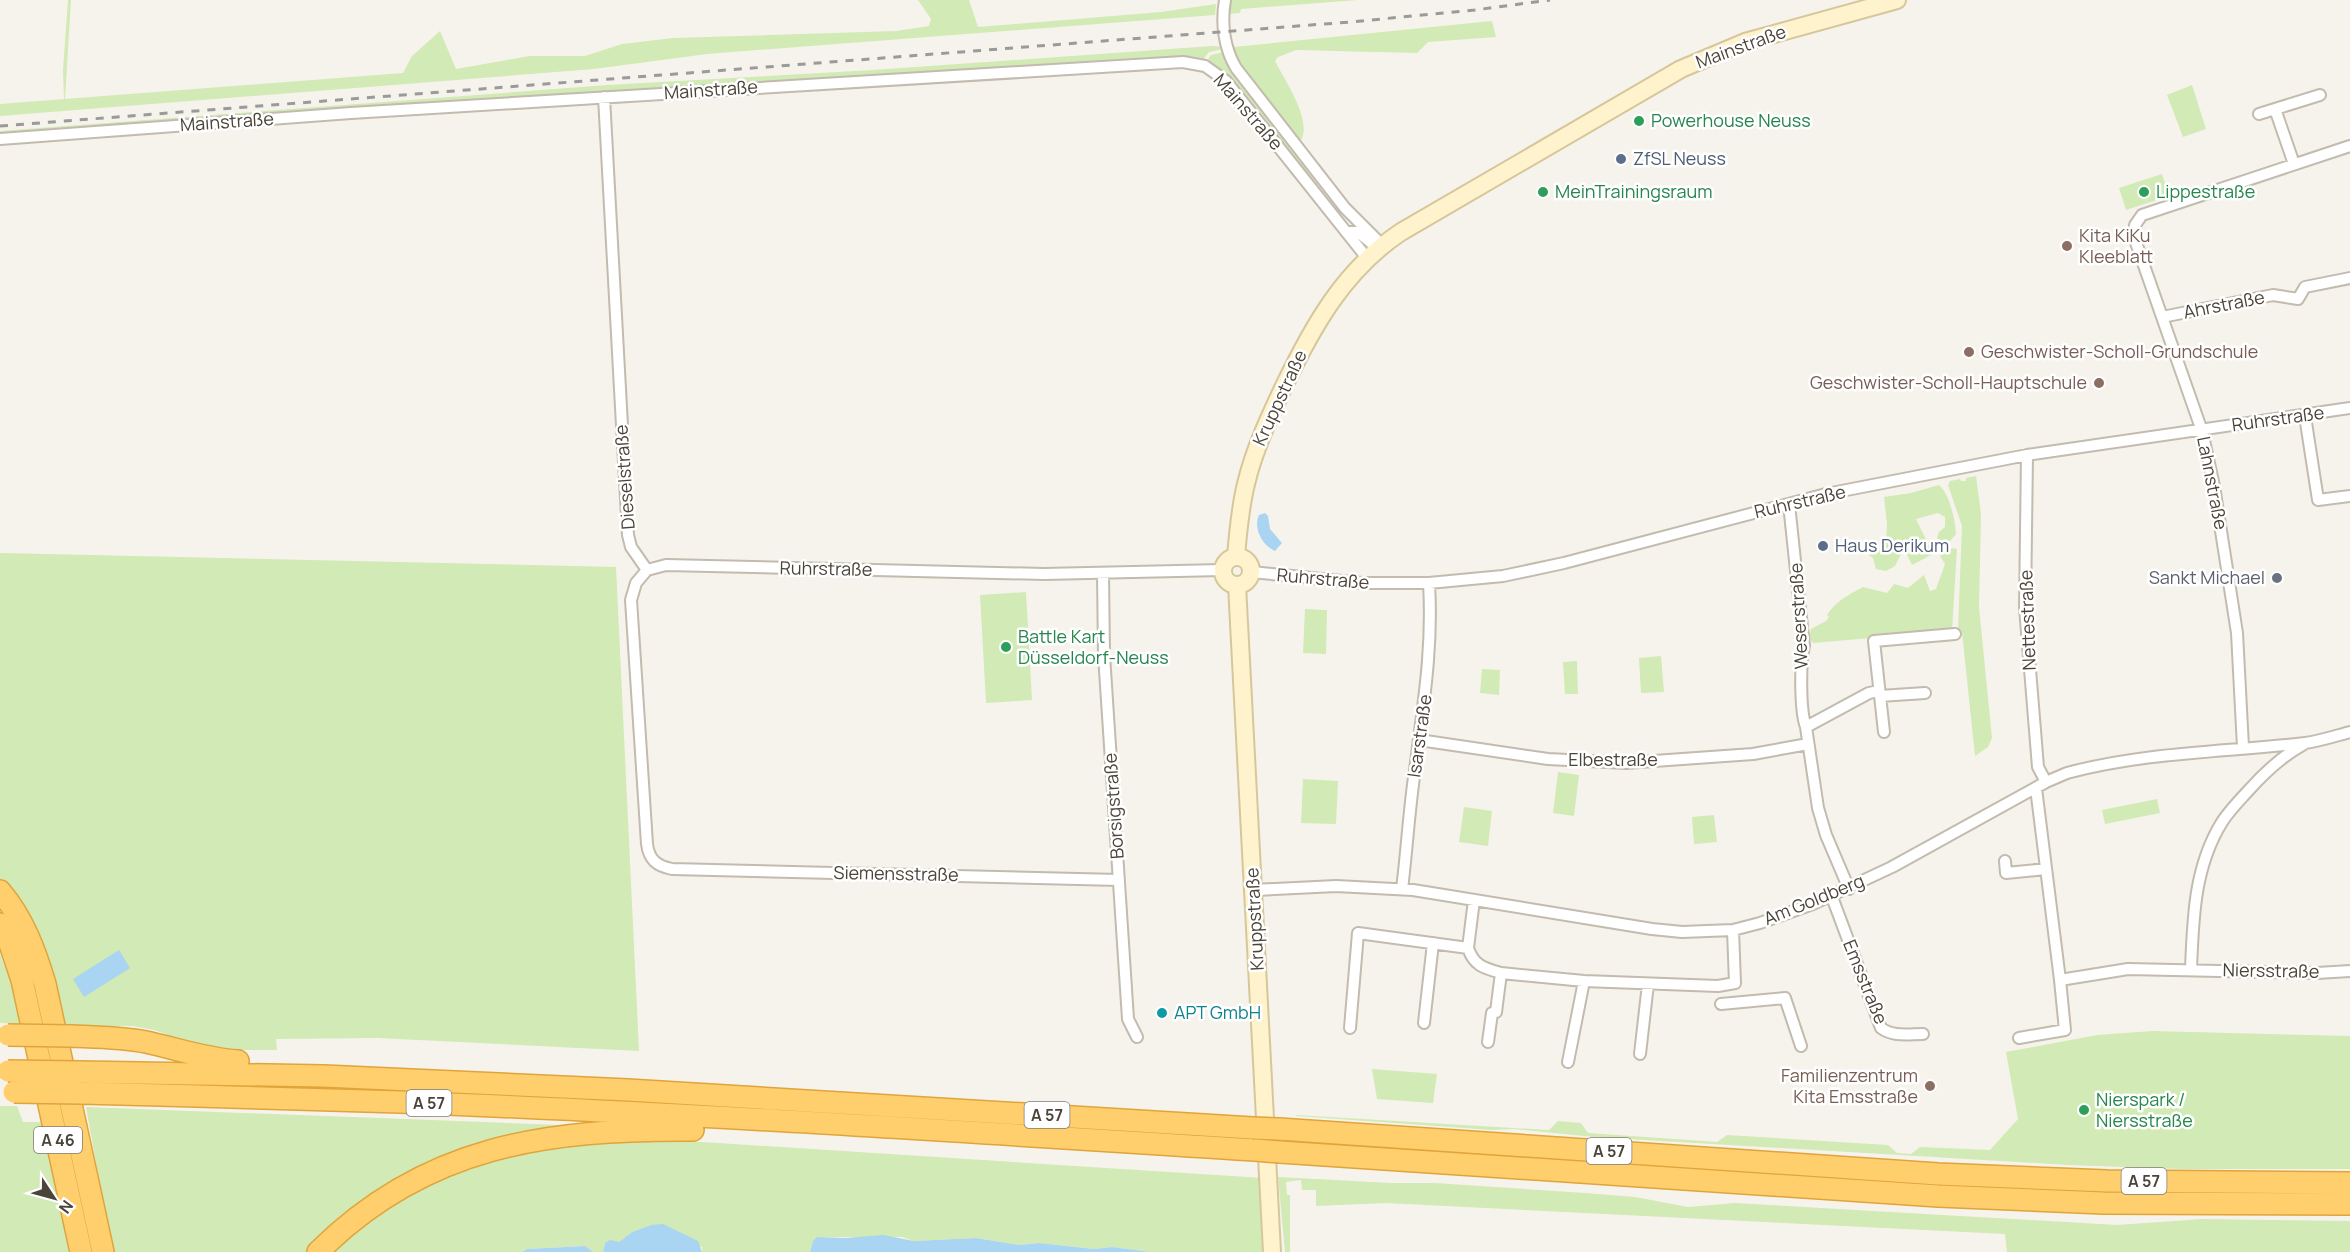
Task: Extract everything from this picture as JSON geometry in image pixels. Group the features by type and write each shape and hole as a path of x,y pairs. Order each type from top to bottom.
{"highway":[{"path":"0,891 23,925 45,984 103,1252"},
{"name":"A 46","path":"0,924 10,944 22,980 81,1252"},
{"path":"4,1035 119,1038 146,1042 212,1059 273,1064 324,1076"},
{"name":"A 57","path":"4,1071 324,1076 843,1101 1949,1174 2107,1181 2350,1183"},
{"name":"A 57","path":"7,1092 412,1102 776,1120 1938,1196 2115,1203 2350,1204"},
{"path":"318,1252 372,1205 411,1181 452,1162 496,1148 538,1138 588,1132 731,1131 756,1127 776,1120"}],"street":[{"name":"Mainstraße","path":"1225,0 1227,47 1236,68 1345,208"},
{"name":"Mainstraße","path":"0,139 351,113 1191,62 1213,70 1226,81 1346,232 1373,253 1417,222 1681,69 1745,42 1897,0"},
{"path":"2259,114 2320,94"},
{"name":"Dieselstraße","path":"604,97 628,535 632,547 647,570"},
{"path":"2275,109 2294,164 2350,146"},
{"name":"Lahnstraße","path":"2243,747 2243,710 2237,633 2214,486 2202,431 2133,229 2142,215 2294,164"},
{"path":"1345,208 1376,238 1373,253"},
{"path":"1345,208 1348,219 1346,232 1358,232 1373,253"},
{"name":"Kruppstraße","path":"1236,556 1246,483 1264,430 1316,324 1338,291 1373,253"},
{"name":"Ahrstraße","path":"2162,317 2273,295 2298,299 2305,287 2350,278"},
{"name":"Ruhrstraße","path":"1251,572 1323,581 1429,583 1503,576 1564,563 1826,494 2027,455 2350,408"},
{"path":"2305,416 2318,500 2350,496"},
{"name":"Nettestraße","path":"2027,455 2025,608 2041,785"},
{"name":"Weserstraße","path":"1789,504 1803,636 1802,711 1818,808 1826,835 1849,888"},
{"path":"1236,556 1245,559 1251,567 1247,581 1237,585 1225,579 1222,570 1225,562 1236,556"},
{"name":"Ruhrstraße","path":"647,570 666,565 1033,574 1222,570"},
{"name":"Siemensstraße","path":"647,570 636,583 631,600 647,844 651,859 656,864 672,869 1119,880"},
{"name":"Borsigstraße","path":"1103,573 1104,655 1128,1019 1137,1037"},
{"name":"Isarstraße","path":"1402,889 1428,676 1432,624 1429,583"},
{"name":"Kruppstraße","path":"1237,585 1272,1252"},
{"path":"1884,732 1874,641 1955,634"},
{"path":"1806,727 1869,693 1925,693"},
{"name":"Am Goldberg","path":"1254,890 1336,886 1402,889 1652,929 1691,932 1733,930 1773,919 1832,897 2067,773 2100,765 2210,750 2307,742 2350,732"},
{"name":"Elbestraße","path":"1419,740 1548,759 1626,763 1753,754 1808,744"},
{"path":"2191,969 2194,907 2202,869 2216,834 2228,813 2270,768 2307,742"},
{"path":"2019,1038 2065,1030 2046,869 2041,785"},
{"path":"2005,861 2006,873 2046,869"},
{"name":"Emsstraße","path":"1832,897 1881,1028 1886,1032 1902,1035 1923,1034"},
{"path":"1474,900 1468,948 1473,960 1479,966 1501,973 1584,981 1718,986 1735,982 1733,930"},
{"path":"1350,1028 1358,933 1468,948"},
{"path":"1424,1023 1433,943"},
{"name":"Niersstraße","path":"2060,980 2128,969 2317,973 2350,971"},
{"path":"1488,1042 1492,1013 1496,1012 1501,973"},
{"path":"1568,1062 1584,981"},
{"path":"1640,1054 1648,984"},
{"path":"1718,986 1721,1005 1785,998 1801,1046"}],"green space":[{"path":"68,0 71,0 65,99 403,73 412,56 440,31 456,69 530,56 585,56 622,44 673,38 896,31 929,26 931,19 918,0 969,0 978,27 1161,12 1216,4 1215,15 707,54 594,69 0,116 0,104 64,99 63,70"},
{"path":"1230,0 1358,0 1241,9 1240,13 1228,14"},
{"path":"1492,21 1496,37 1428,42 1417,53 1296,50 1278,57 1275,61 1301,113 1303,134 1300,142 1235,59 1234,47"},
{"path":"1223,47 1223,49 1209,52 1202,61 1192,58 1156,57 289,112 0,135 0,131 608,85 873,70"},
{"path":"1224,52 1231,70 1292,149 1343,221 1226,75 1206,62 1211,55"},
{"name":"Lippestraße","path":"2192,85 2206,129 2183,137 2167,95"},
{"name":"Lippestraße","path":"2162,174 2169,196 2126,210 2119,188"},
{"path":"1976,476 1981,514 1979,607 1992,738 1988,747 1975,756 1962,632 1958,629 1962,526 1948,485 1950,481 1960,479 1966,481 1966,478"},
{"path":"1939,485 1949,501 1956,534 1950,541 1944,543 1937,538 1939,532 1945,527 1945,517 1938,513 1916,519 1933,554 1912,565 1900,541 1902,552 1895,566 1886,571 1876,569 1873,558 1869,555 1886,547 1887,524 1884,497 1911,493"},
{"path":"1952,548 1957,549 1952,631 1813,643 1809,638 1811,629 1826,621 1829,617 1827,615 1838,602 1863,587 1887,593 1894,584 1908,588 1924,575 1930,591 1936,589 1945,564 1940,556"},
{"path":"0,553 616,567 639,1051 377,1038 276,1039 277,1050 240,1050 191,1043 154,1030 132,1026 62,1026 17,899 0,880"},
{"name":"Battle Kart Düsseldorf-Neuss","path":"1026,592 1032,700 986,703 980,595"},
{"path":"1305,609 1327,610 1326,654 1303,653"},
{"path":"1661,656 1664,692 1641,693 1639,658"},
{"path":"1577,661 1578,694 1565,694 1563,662"},
{"path":"1482,669 1500,670 1499,695 1480,693"},
{"path":"1558,772 1579,775 1574,816 1553,813"},
{"path":"1303,779 1338,781 1336,824 1301,823"},
{"path":"2157,799 2160,813 2105,824 2102,810"},
{"path":"1464,807 1492,811 1488,846 1459,842"},
{"path":"1714,815 1717,842 1694,844 1692,817"},
{"path":"0,954 11,983 21,1024 0,1023"},
{"path":"2153,1031 2350,1036 2350,1169 2181,1169 2068,1165 1594,1137 1514,1129 1492,1130 1296,1116 1549,1130 1558,1121 1581,1123 1588,1133 1717,1142 1727,1135 1888,1145 1897,1153 1911,1154 1920,1147 1990,1150 2018,1119 2006,1052 2097,1035"},
{"path":"1372,1069 1437,1074 1433,1103 1377,1099"},
{"path":"0,1106 17,1106 23,1122 44,1122 71,1252 0,1252"},
{"path":"86,1107 587,1126 503,1137 440,1158 415,1170 369,1199 326,1233 307,1252 112,1252"},
{"path":"589,1141 687,1141 1263,1178 1268,1252 1151,1252 1112,1247 1094,1249 1039,1243 1019,1245 976,1238 914,1241 902,1237 818,1237 813,1241 810,1252 702,1252 702,1247 651,1225 632,1232 619,1242 605,1243 603,1252 593,1252 584,1246 527,1249 522,1252 330,1252 342,1239 414,1189 496,1157"},
{"path":"1278,1177 1435,1183 1585,1193 1635,1197 1688,1207 1735,1203 2117,1225 2202,1219 2350,1221 2350,1252 2007,1252 2005,1234 1386,1203 1316,1206 1316,1190 1302,1190 1301,1180 1286,1182 1287,1195 1290,1195 1290,1252 1285,1252"}],"water":[{"path":"1265,513 1268,516 1270,529 1282,543 1275,551 1266,545 1258,531 1257,520 1259,515"},
{"path":"119,950 130,968 84,997 73,979"},
{"path":"663,1224 698,1241 702,1252 603,1252 605,1243 610,1240 619,1242 632,1232 651,1225"},
{"path":"883,1235 914,1241 976,1238 1019,1245 1039,1243 1094,1249 1112,1247 1151,1252 810,1252 813,1241 817,1237 846,1238"},
{"path":"585,1246 593,1252 522,1252 527,1249"}],"railway":[{"path":"0,126 1350,22 1550,0"}],"place":[{"name":"Powerhouse Neuss","path":"1639,121"},
{"name":"ZfSL Neuss","path":"1621,159"},
{"name":"MeinTrainingsraum","path":"1543,192"},
{"name":"Lippestraße","path":"2144,192"},
{"name":"Kita KiKu Kleeblatt","path":"2067,246"},
{"name":"Geschwister-Scholl-Grundschule","path":"1969,352"},
{"name":"Geschwister-Scholl-Hauptschule","path":"2099,383"},
{"name":"Haus Derikum","path":"1823,546"},
{"name":"Sankt Michael","path":"2277,578"},
{"name":"Battle Kart Düsseldorf-Neuss","path":"1006,647"},
{"name":"APT GmbH","path":"1162,1013"},
{"name":"Familienzentrum Kita Emsstraße","path":"1930,1086"},
{"name":"Nierspark / Niersstraße","path":"2084,1110"}]}
